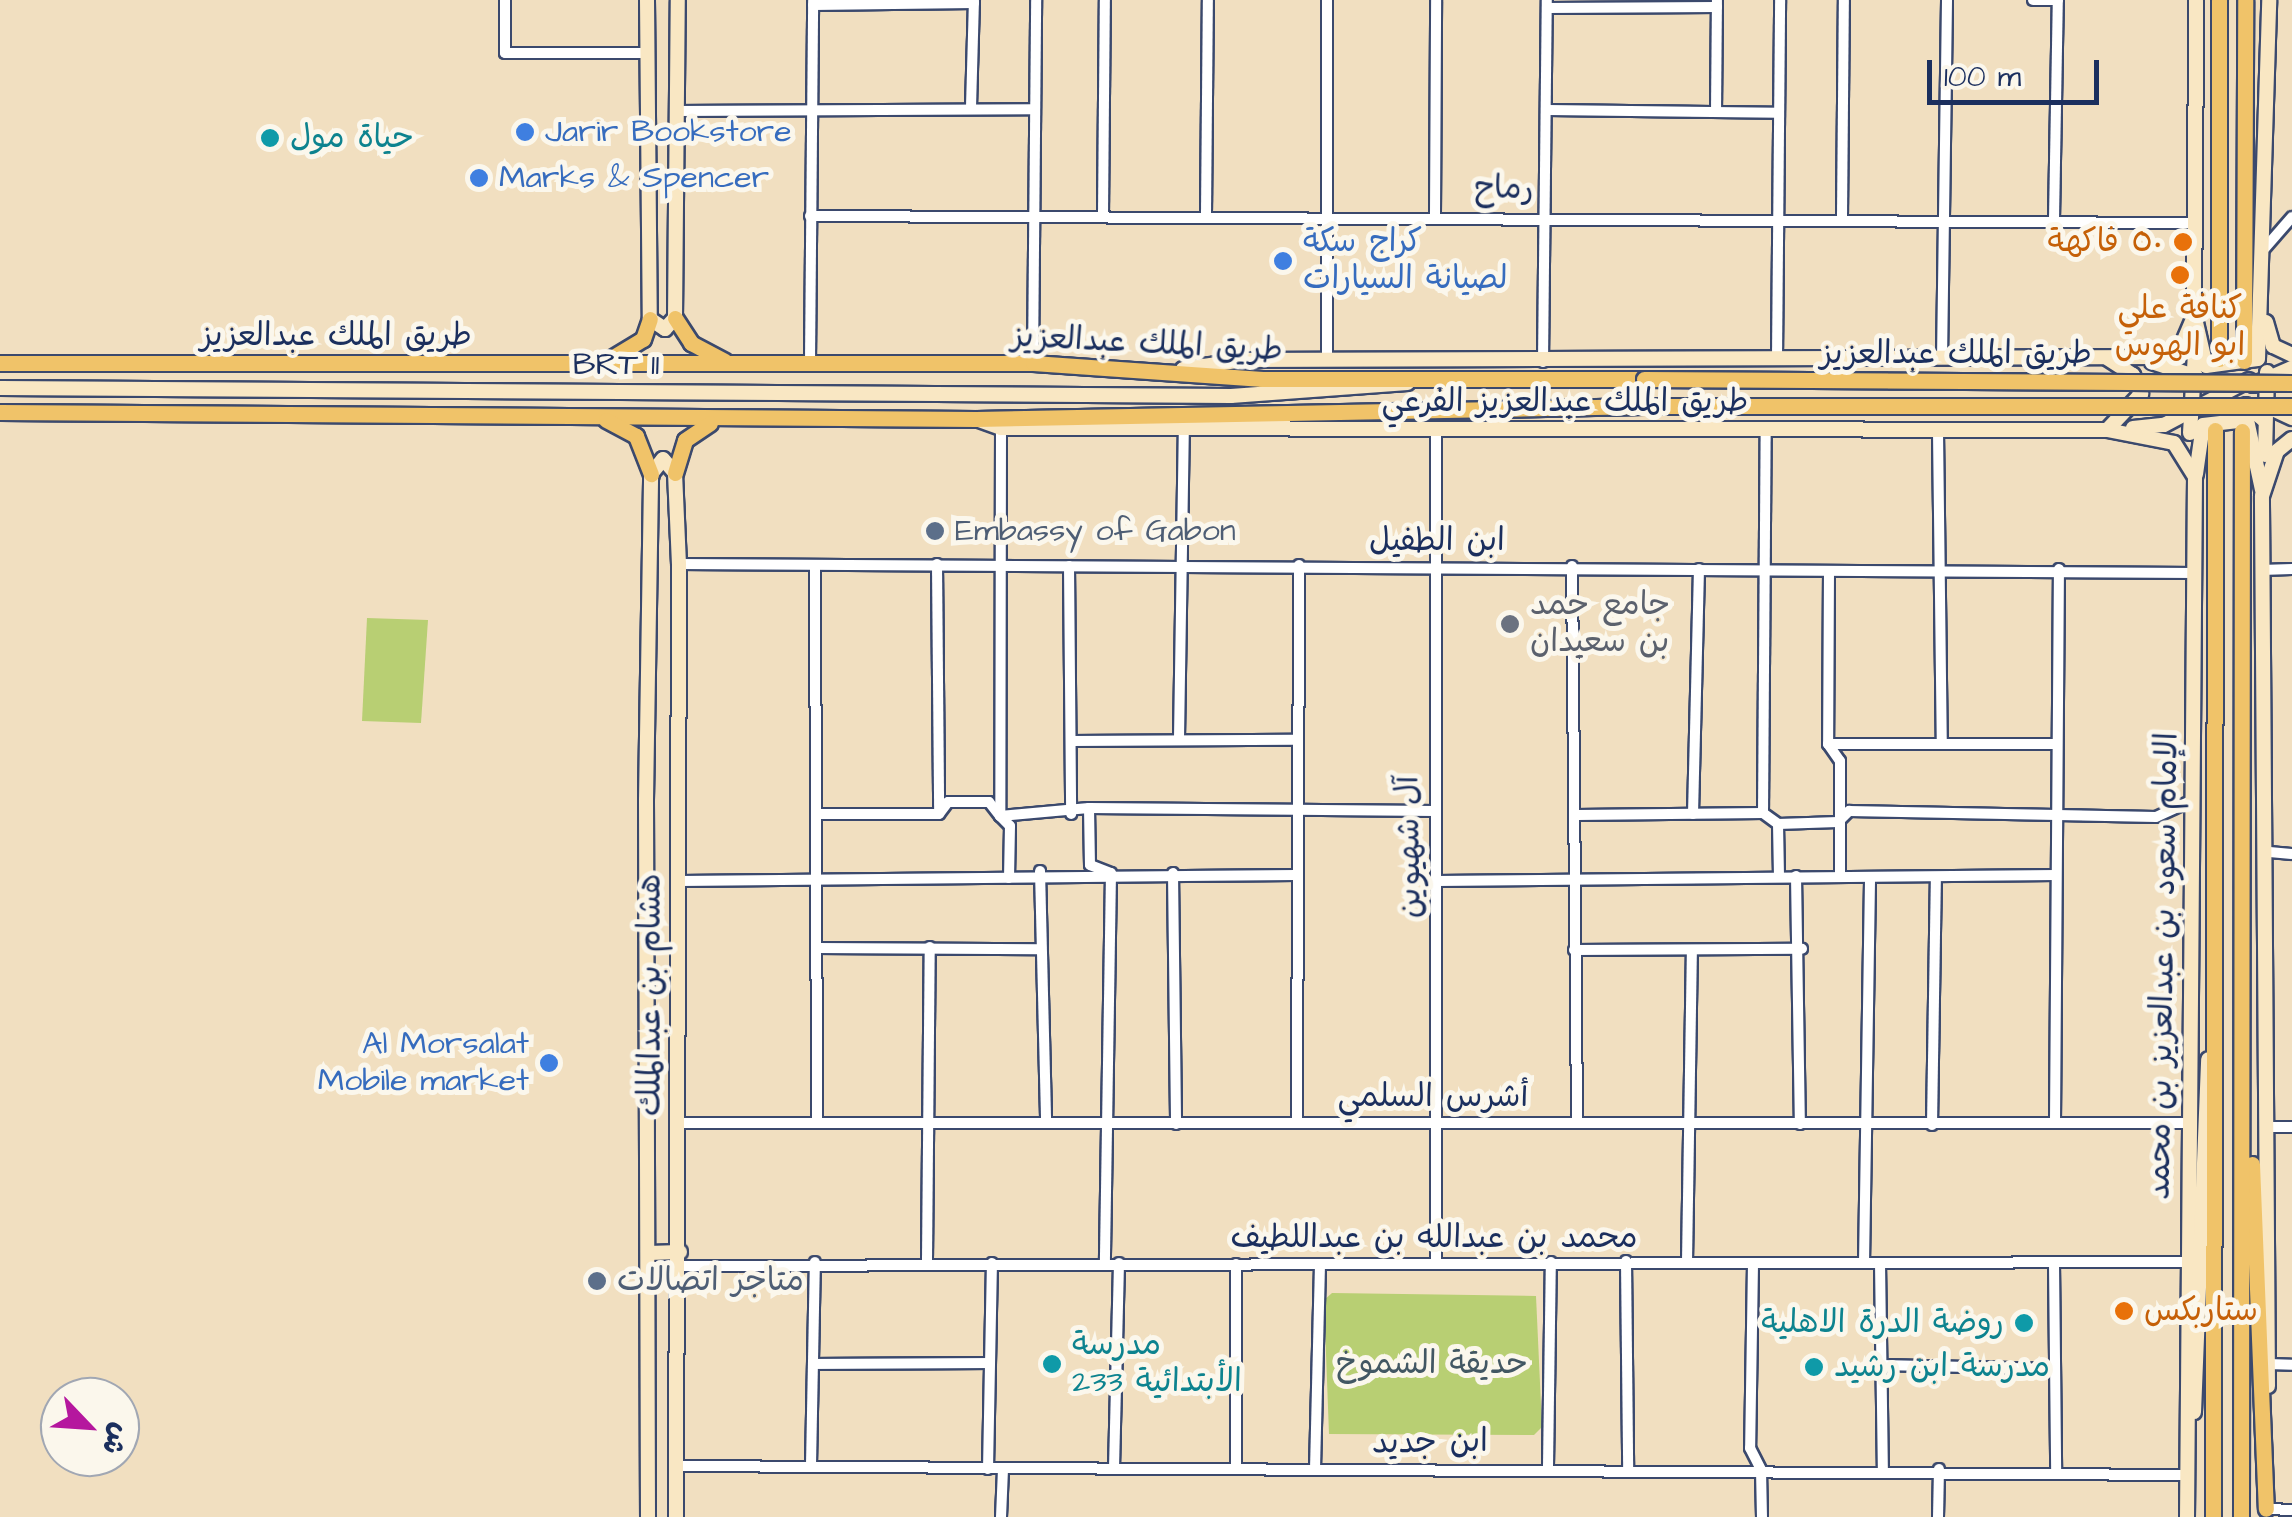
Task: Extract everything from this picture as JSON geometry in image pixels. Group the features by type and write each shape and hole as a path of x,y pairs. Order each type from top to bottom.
{"main road":[{"path":"2219,0 2219,360"},
{"path":"2244,360 2245,0"},
{"path":"676,318 691,343 729,363"},
{"path":"600,364 643,339 650,319"},
{"name":"طريق الملك عبدالعزيز","path":"0,362 1033,363 1419,381 2292,384"},
{"name":"طريق الملك عبدالعزيز","path":"0,412 976,419 1644,406 2292,406"},
{"path":"602,418 636,436 651,474"},
{"path":"676,473 690,435 726,418"},
{"name":"الإمام سعود بن عبدالعزيز بن محمد","path":"2213,1517 2218,954 2216,430"},
{"path":"2241,1517 2242,431"},
{"path":"2242,1084 2266,1513"}],"street":[{"path":"505,0 505,53 647,53"},
{"path":"647,0 650,319 665,329 676,318 678,0"},
{"path":"1033,363 1036,0"},
{"path":"1103,214 1104,0"},
{"path":"1206,214 1208,0"},
{"path":"1327,0 1327,361"},
{"path":"1435,214 1436,0"},
{"path":"1777,358 1780,0"},
{"path":"1842,216 1844,0"},
{"path":"1942,359 1948,0"},
{"path":"2034,0 2058,0 2054,219"},
{"path":"2196,0 2197,223 2190,433 2196,477"},
{"path":"2194,317 2199,360 2250,366 2262,307 2269,0"},
{"path":"810,362 812,2 974,2 971,107"},
{"path":"1543,363 1548,214 1547,4 1717,4 1716,111"},
{"path":"676,111 1034,109"},
{"path":"1548,110 1778,113"},
{"name":"رماح","path":"810,216 1946,216 2197,223"},
{"path":"2265,248 2292,218"},
{"path":"2262,307 2268,355 2262,496 2269,852 2264,1050 2266,1513 2292,1510"},
{"path":"2262,307 2273,346 2292,355"},
{"path":"2102,356 2164,357 2181,346 2194,317"},
{"path":"2190,433 2233,396 2268,355"},
{"path":"2102,356 2194,368 2265,413 2292,418"},
{"path":"2102,356 2124,365 2141,390 2134,410 2107,430"},
{"name":"طريق الملك عبدالعزيز الفرعي","path":"1180,370 1327,361 1543,363 2102,356"},
{"path":"2107,430 2164,424 2192,409 2233,396 2267,375 2292,368"},
{"name":"BRT 11","path":"1231,396 1419,381"},
{"name":"BRT 11","path":"0,388 1231,396 1329,400 1354,410"},
{"name":"طريق الملك عبدالعزيز الفرعي","path":"976,419 1002,428 2107,430 2155,437 2183,452 2196,477"},
{"path":"2196,477 2204,425 2246,420 2262,496"},
{"path":"1000,816 1002,428"},
{"path":"1179,738 1184,428"},
{"name":"آل شهيوين","path":"1436,430 1436,1264"},
{"path":"1763,813 1766,430"},
{"path":"1938,432 1942,743"},
{"path":"2262,496 2274,463 2292,439"},
{"path":"651,474 663,459 676,473"},
{"name":"هشام بن عبدالملك","path":"676,473 680,882 676,1517"},
{"name":"هشام بن عبدالملك","path":"648,1517 651,474"},
{"name":"الإمام سعود بن عبدالعزيز بن محمد","path":"2187,1517 2196,477"},
{"name":"ابن الطفيل","path":"679,564 1182,563 2195,572"},
{"path":"937,564 939,814"},
{"path":"815,565 817,1123"},
{"path":"1069,566 1071,814"},
{"path":"1297,1122 1299,566"},
{"path":"1572,566 1577,1122"},
{"path":"1693,814 1699,569"},
{"path":"2056,1122 2059,569"},
{"path":"1829,570 1828,744 1840,761 1840,875"},
{"path":"2262,570 2292,570"},
{"path":"1071,741 1296,740"},
{"path":"1828,744 2057,744"},
{"path":"1576,815 1763,813 1778,824 1838,822 1849,812 2156,818 2194,800"},
{"path":"939,814 948,802 989,802 1010,826 1010,878"},
{"path":"1000,816 1071,814 1089,808 1434,811"},
{"path":"1089,808 1090,866 1111,873"},
{"path":"816,814 939,814"},
{"path":"1778,824 1779,874"},
{"path":"2269,852 2292,854"},
{"path":"680,882 1010,878 1040,871 1296,875"},
{"path":"1040,871 1046,1120"},
{"path":"1105,1265 1111,873"},
{"path":"1173,874 1176,1124"},
{"path":"1437,881 1779,874 1870,878 2056,875"},
{"path":"1796,876 1793,940 1802,949 1800,1124"},
{"path":"1932,1125 1936,877"},
{"path":"1864,1262 1870,878"},
{"path":"816,948 1040,949"},
{"path":"927,1260 930,948"},
{"path":"1574,950 1802,949"},
{"path":"1687,1262 1692,950"},
{"path":"2186,1475 2218,954"},
{"name":"أشرس السلمي","path":"678,1123 2189,1123"},
{"path":"2266,1127 2292,1127"},
{"path":"648,1252 680,1259"},
{"name":"محمد بن عبدالله بن عبداللطيف","path":"680,1259 1105,1265 2188,1262"},
{"path":"1626,1261 1628,1469"},
{"path":"812,1465 815,1262"},
{"path":"1548,1466 1551,1262"},
{"path":"988,1468 992,1263"},
{"path":"1880,1263 1884,1468"},
{"path":"1114,1468 1119,1264"},
{"path":"1236,1264 1236,1469"},
{"path":"1315,1469 1320,1264"},
{"path":"1753,1264 1750,1448 1761,1470 1762,1517"},
{"path":"2054,1264 2056,1468"},
{"path":"813,1364 988,1364"},
{"path":"2268,1364 2292,1365"},
{"path":"1882,1365 2054,1369"},
{"path":"648,1455 675,1460"},
{"name":"ابن جديد","path":"675,1460 1003,1469 2056,1468 2186,1475"},
{"path":"1001,1517 1003,1469"},
{"path":"1938,1517 1939,1469"}],"green space":[{"path":"367,618 428,620 421,723 362,721"},
{"name":"حديقة الشموخ","path":"1332,1293 1536,1296 1542,1427 1534,1435 1329,1434 1324,1300"}],"place":[{"name":"Jarir Bookstore","path":"525,132"},
{"name":"حياة مول","path":"270,138"},
{"name":"Marks & Spencer","path":"479,178"},
{"name":"٥٠ فاكهة","path":"2183,242"},
{"name":"كراج سكة لصيانة السيارات","path":"1283,261"},
{"name":"كنافة علي ابو الهوس","path":"2180,275"},
{"name":"Embassy of Gabon","path":"935,531"},
{"name":"جامع حمد بن سعيدان","path":"1510,624"},
{"name":"Al Morsalat Mobile market","path":"549,1063"},
{"name":"متاجر اتصالات","path":"597,1281"},
{"name":"ستاربكس","path":"2124,1311"},
{"name":"روضة الدرة الاهلية","path":"2024,1323"},
{"name":"مدرسة الأبتدائية 233","path":"1052,1364"},
{"name":"مدرسة ابن رشيد","path":"1814,1367"}]}
